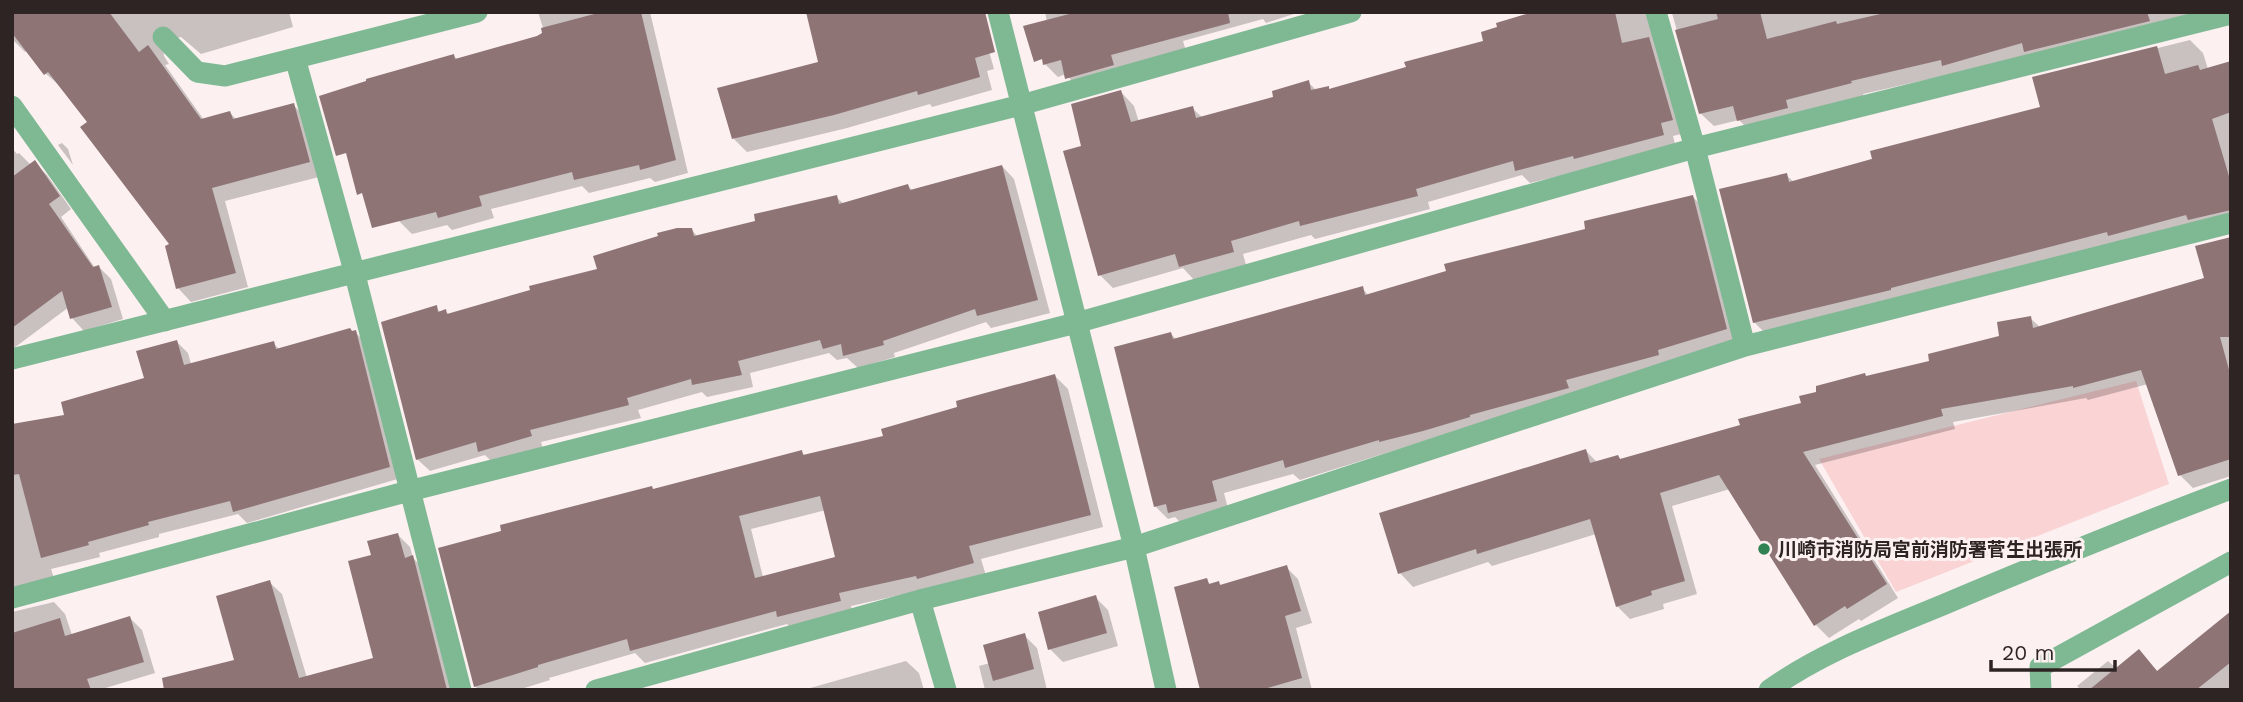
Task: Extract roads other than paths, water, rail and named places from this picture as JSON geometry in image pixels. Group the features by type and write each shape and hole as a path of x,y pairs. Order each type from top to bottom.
{"street":[{"path":"163,37 197,72 225,76 477,12"},
{"path":"998,12 1133,547 1166,690"},
{"path":"12,359 1021,105 1351,12"},
{"path":"1656,12 1695,148 1745,346"},
{"path":"12,598 410,491 1076,323 1695,148 2231,14"},
{"path":"295,58 354,271 461,690"},
{"path":"12,106 165,321"},
{"path":"596,690 920,600 1133,547 1745,346 2231,223"},
{"path":"1769,690 1795,671 1866,637 2120,531 2231,489"},
{"path":"2041,690 2040,667 2231,562"},
{"path":"920,600 946,690"}],"place":[{"name":"川崎市消防局宮前消防署菅生出張所","path":"1764,549"}]}
